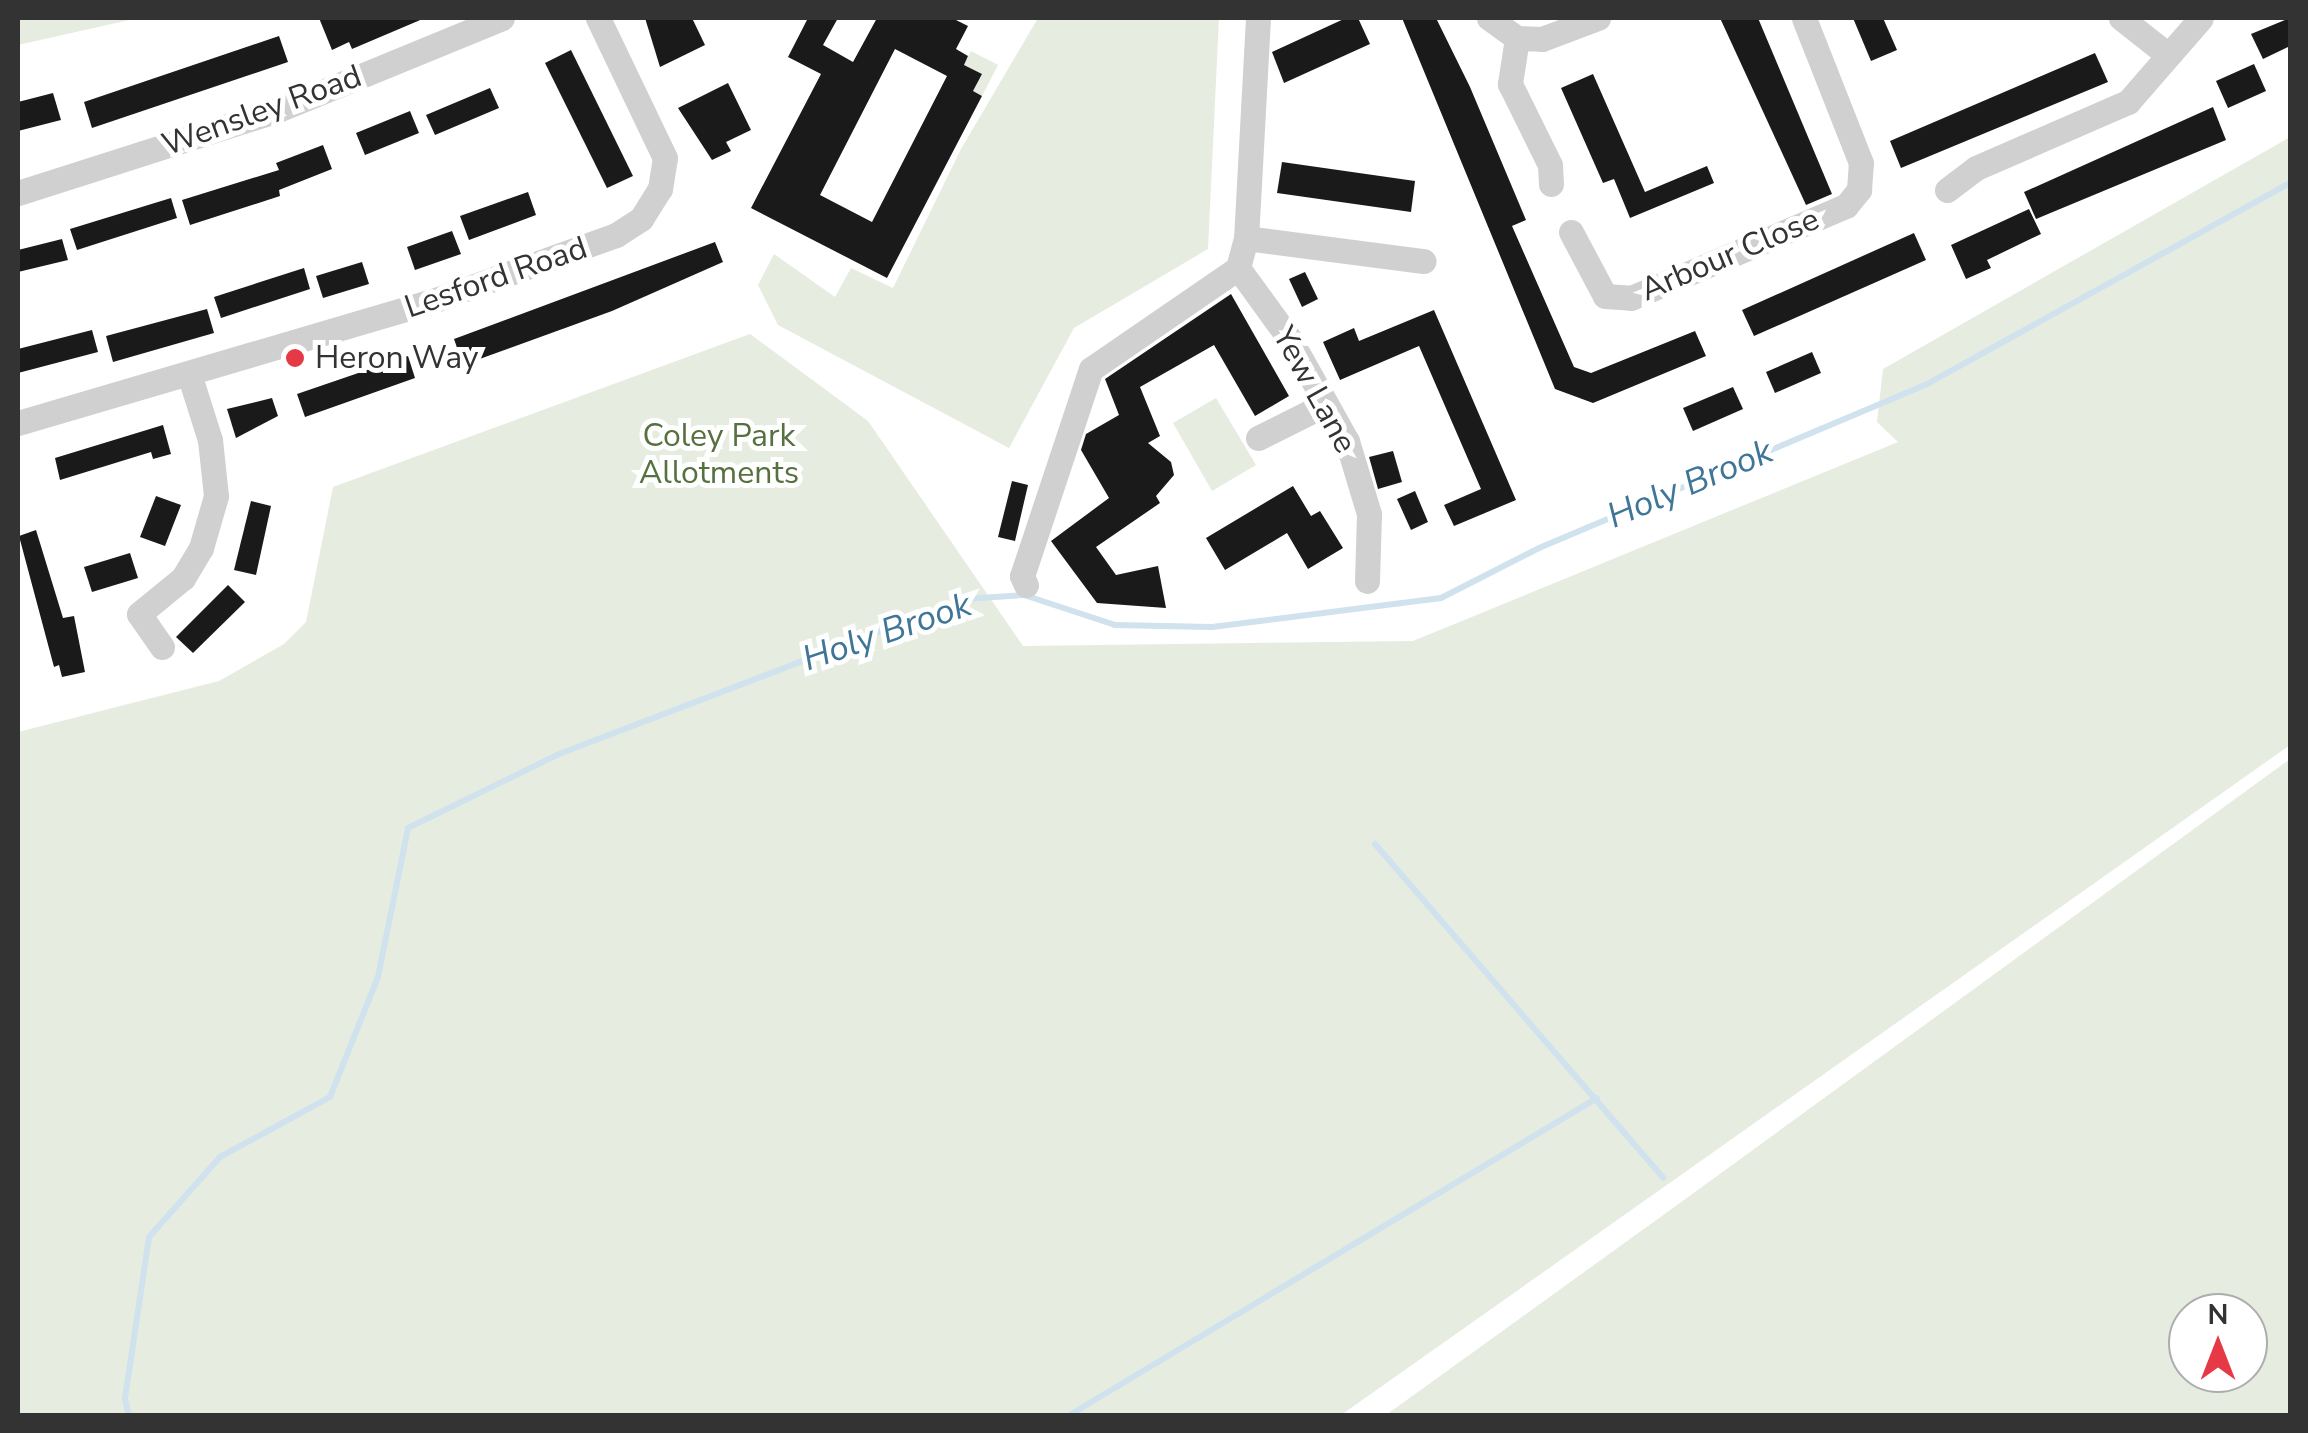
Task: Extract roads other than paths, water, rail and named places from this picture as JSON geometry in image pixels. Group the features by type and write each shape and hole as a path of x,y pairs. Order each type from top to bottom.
{"street":[{"name":"Wensley Road","path":"18,192 278,110 502,18"},
{"name":"Lesford Road","path":"18,423 190,377 427,303 616,235 641,219 660,189 664,158 598,18"},
{"path":"1489,18 1518,38 1560,34 1598,18"},
{"name":"Arbour Close","path":"1572,232 1605,296 1632,298 1846,206 1860,190 1861,163 1804,18"},
{"path":"2121,18 2168,55"},
{"path":"1947,190 1976,168 2128,102 2201,18"},
{"path":"1026,585 1022,576 1091,368 1238,268 1246,238 1261,19"},
{"path":"1518,38 1510,84 1550,165 1552,184"},
{"path":"1246,238 1424,261"},
{"name":"Yew Lane","path":"1238,268 1347,441 1369,514 1367,581"},
{"path":"162,647 139,614 183,578 200,548 216,496 210,440 190,377"},
{"path":"1258,438 1326,404"}],"waterway":[{"name":"Holy Brook","path":"129,1416 125,1398 149,1237 220,1157 330,1097 378,977 408,828 559,754 964,599 1024,595 1115,625 1212,627 1441,598 1539,548 1929,383 2290,183"},
{"path":"1375,844 1663,1178"},
{"path":"1068,1416 1597,1098"}],"place":[{"name":"Heron Way","path":"295,358"}],"park label":[{"name":"Coley Park Allotments","path":"719,456"}]}
